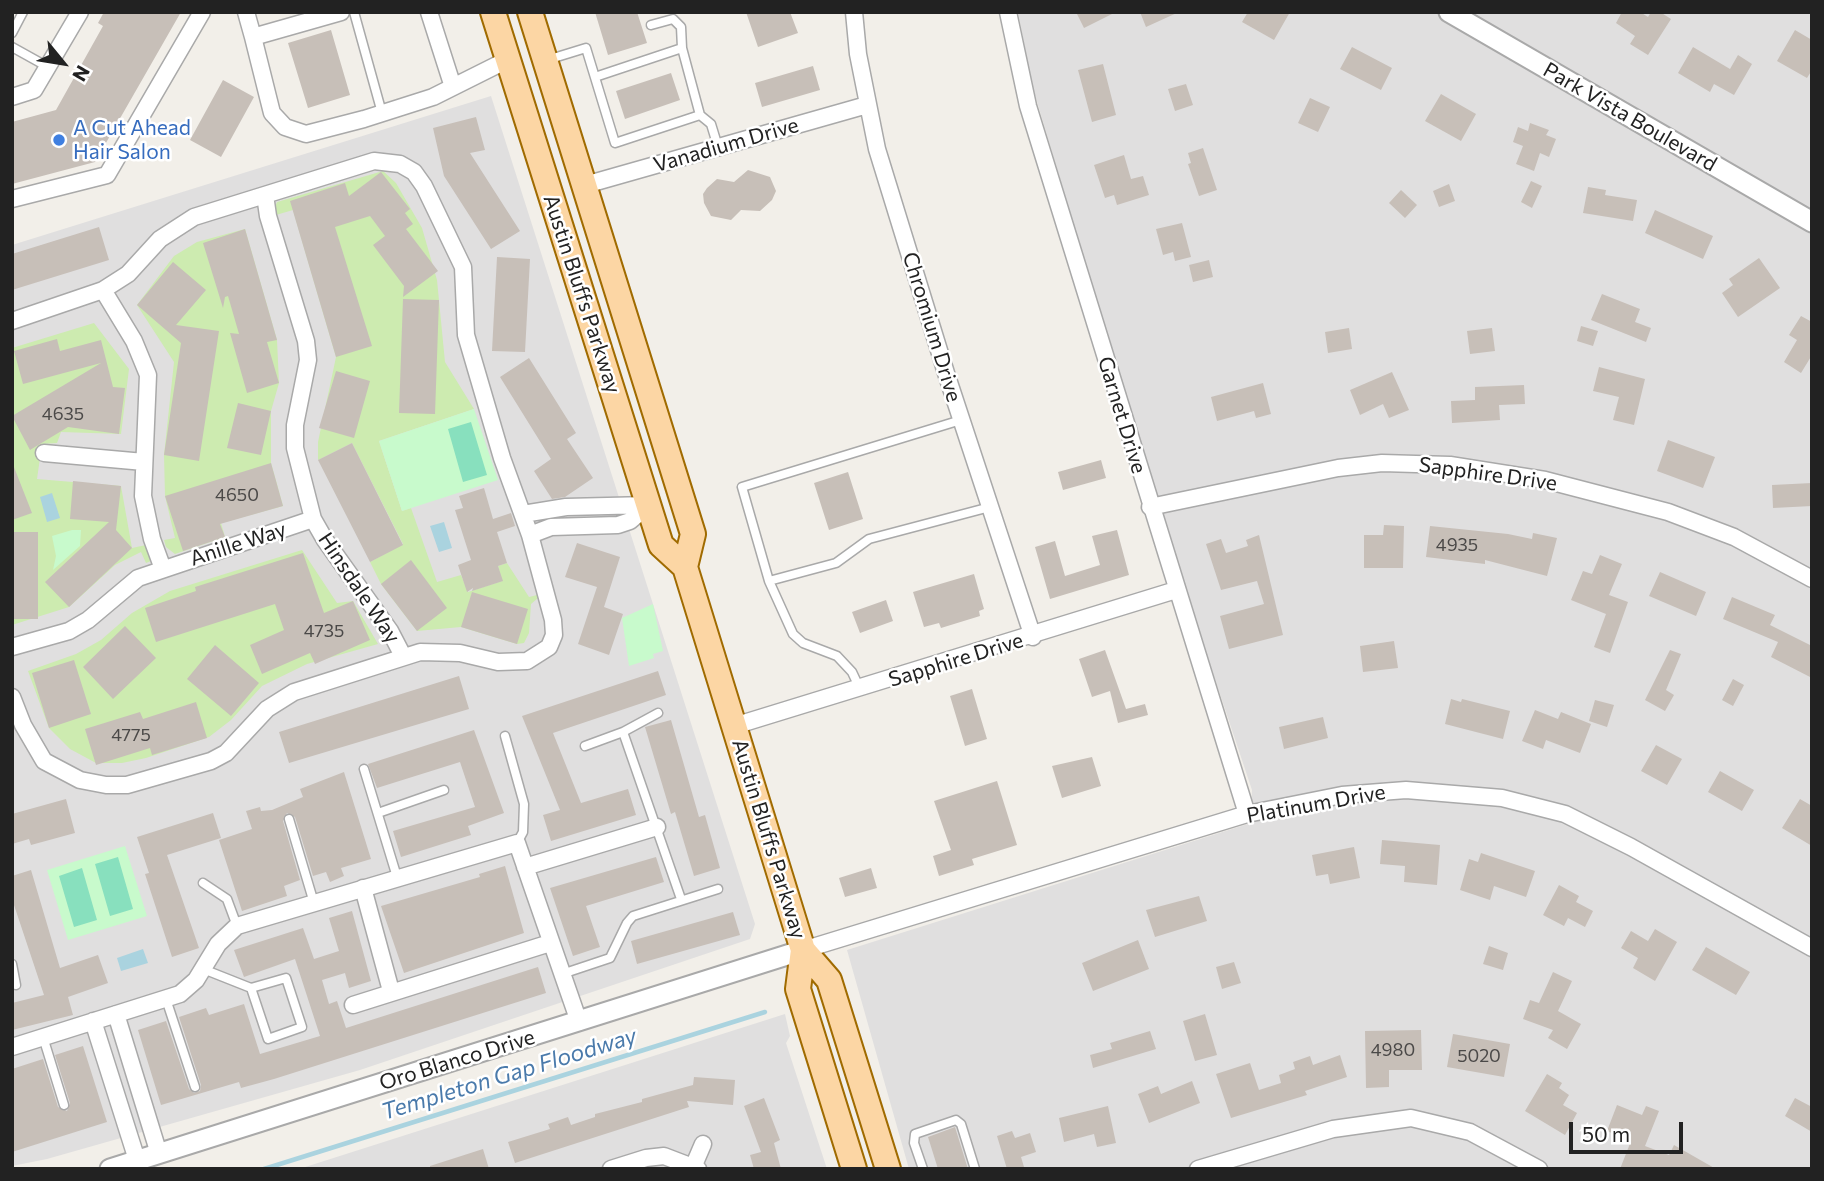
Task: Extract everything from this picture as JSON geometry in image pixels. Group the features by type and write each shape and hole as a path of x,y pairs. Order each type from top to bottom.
{"main road":[{"name":"Austin Bluffs Parkway","path":"493,12 661,545 685,567 803,950 829,980 888,1169"},
{"name":"Austin Bluffs Parkway","path":"530,12 693,534 685,567"},
{"path":"538,156 567,182 585,185"},
{"name":"Austin Bluffs Parkway","path":"803,950 798,989 854,1169"}],"street":[{"path":"12,97 34,90 80,12"},
{"path":"12,199 107,175 202,12"},
{"path":"246,12 272,113 285,127 306,134 382,113 453,87 509,60"},
{"path":"253,37 341,12"},
{"path":"429,12 453,87"},
{"name":"Chromium Drive","path":"854,12 867,105 877,149 961,420 1033,637"},
{"name":"Garnet Drive","path":"1008,12 1028,106 1247,814"},
{"name":"Park Vista Boulevard","path":"1449,12 1812,222"},
{"name":"Vanadium Drive","path":"585,185 867,105"},
{"path":"12,321 103,290 128,274 160,239 194,217 374,162 400,164 414,172 441,218 463,267 466,335 502,458 530,535 554,620 554,635 549,647 541,655 527,662 498,663 442,651 403,656 281,699 267,709 236,746 211,761 127,785 106,785 80,779 44,761 23,725 12,697"},
{"name":"Hinsdale Way","path":"265,195 271,228 306,341 308,360 295,425 295,448 313,519 324,540 390,631 403,656"},
{"name":"Anille Way","path":"103,290 134,341 148,375 143,496 152,539 163,569"},
{"path":"44,453 144,462"},
{"name":"Sapphire Drive","path":"1150,507 1338,468 1382,463 1450,465 1545,480 1668,512 1734,537 1812,579"},
{"path":"523,514 566,507 649,505"},
{"path":"530,535 551,527 618,525 630,522 649,505"},
{"name":"Anille Way","path":"12,647 69,631 88,621 138,578 313,519"},
{"name":"Sapphire Drive","path":"734,726 1033,637 1176,590"},
{"name":"Platinum Drive","path":"803,950 1247,814 1342,796 1406,790 1502,798 1546,808 1631,847 1812,948"},
{"path":"525,867 657,827"},
{"path":"12,1047 166,999 189,988 218,944 237,926 517,844 579,1022"},
{"path":"363,888 391,991"},
{"path":"353,1005 550,943"},
{"name":"Oro Blanco Drive","path":"110,1169 803,950"},
{"path":"116,1014 159,1154"},
{"path":"93,1021 137,1160"},
{"path":"1198,1169 1333,1129 1411,1118 1470,1132 1539,1169"},
{"path":"611,1169 646,1158 664,1156 696,1167 703,1144"}],"lane":[{"path":"12,33 23,12"},
{"path":"354,12 382,113"},
{"path":"651,25 673,19 681,27 682,48 701,115 711,124 719,147"},
{"path":"12,47 48,67"},
{"path":"545,60 586,48 615,143 701,115"},
{"path":"595,77 682,48"},
{"path":"860,689 852,671 837,656 803,643 793,634 769,581 742,487 961,420"},
{"path":"769,581 836,563 869,539 990,508"},
{"path":"586,746 623,732 657,713"},
{"path":"623,732 681,899"},
{"path":"505,736 524,804 523,832 517,844"},
{"path":"364,769 397,877"},
{"path":"377,813 444,790"},
{"path":"289,819 314,903"},
{"path":"203,883 227,899 237,926"},
{"path":"562,974 610,958 627,923 634,916 718,888"},
{"path":"12,964 16,985"},
{"path":"203,969 251,988 286,978 302,1027 268,1039 251,988"},
{"path":"166,999 195,1087"},
{"path":"43,1037 64,1105"},
{"path":"923,1169 914,1143 915,1134 956,1120 961,1124 975,1169"}],"shaded area":[{"path":"1018,12 1812,12 1812,1169 909,1169 847,950 1251,823 1252,790 1208,658 1076,232 1032,85"},
{"path":"491,96 755,924 750,939 360,1070 47,1159 12,1166 12,245"},
{"path":"785,1014 790,1036 786,1043 827,1169 299,1169"}],"green space":[{"path":"383,171 396,183 422,228 437,280 445,362 474,409 379,441 402,511 411,508 437,582 461,575 468,592 502,581 498,566 507,563 529,597 537,595 538,598 531,604 529,633 524,643 517,644 461,627 417,631 381,584 370,562 403,544 352,443 318,460 318,442 336,357 293,210 276,215 273,212 277,202"},
{"path":"245,229 277,340 279,383 271,411 271,463 283,506 221,523 225,537 175,554 166,547 164,540 175,538 165,496 164,455 174,362 137,305 174,256 197,242"},
{"path":"94,323 129,369 121,434 61,432 57,443 42,444 37,479 121,486 132,548 146,545 151,561 146,563 141,552 115,565 69,607 12,625 12,348"},
{"path":"474,409 498,480 402,511 379,441"},
{"path":"471,422 487,475 463,482 448,429"},
{"path":"81,530 80,546 53,570 56,556 52,536"},
{"path":"302,550 337,603 353,601 378,644 307,664 262,686 231,720 209,737 146,758 122,763 96,763 70,749 49,728 28,671 76,654 101,640 132,613 170,591"},
{"path":"653,604 663,651 653,654 654,658 629,666 622,618"},
{"path":"125,846 147,916 68,940 47,870"},
{"path":"118,857 133,909 110,916 95,864"},
{"path":"82,868 97,920 74,927 59,876"}],"water":[{"path":"52,493 60,518 47,522 40,497"},
{"path":"444,522 452,548 439,552 430,526"},
{"path":"143,949 148,963 121,971 117,958"}],"building":[{"path":"104,12 181,12 95,162 12,184 12,122 56,110 103,26 98,23"},
{"path":"595,12 637,12 647,43 608,55"},
{"path":"746,12 790,12 798,33 758,47"},
{"path":"1076,12 1116,12 1084,28"},
{"path":"1140,12 1179,12 1146,27"},
{"path":"1248,12 1290,12 1274,40 1242,22"},
{"path":"1622,12 1640,12 1648,17 1651,12 1660,12 1671,19 1648,55 1630,44 1635,36 1616,23"},
{"path":"331,30 350,95 308,108 288,43"},
{"path":"1795,30 1812,40 1812,70 1807,78 1777,61"},
{"path":"1352,47 1392,68 1381,90 1340,69"},
{"path":"1693,47 1730,69 1738,55 1752,64 1734,95 1714,84 1710,92 1678,73"},
{"path":"1103,64 1116,115 1092,122 1078,70"},
{"path":"813,66 820,90 762,107 755,83"},
{"path":"671,73 680,100 625,119 616,91"},
{"path":"223,80 254,97 221,157 190,140"},
{"path":"1186,84 1193,105 1175,111 1168,89"},
{"path":"1441,94 1476,114 1461,141 1425,121"},
{"path":"1310,98 1330,107 1318,132 1298,123"},
{"path":"476,117 485,150 470,153 520,231 491,249 444,176 433,128"},
{"path":"1530,123 1549,130 1546,135 1556,139 1549,157 1540,153 1534,171 1516,164 1523,146 1513,142 1518,127 1528,131"},
{"path":"1203,148 1217,190 1199,196 1188,164 1191,163 1188,153"},
{"path":"1124,155 1131,179 1143,176 1149,195 1117,205 1114,195 1105,198 1094,165"},
{"path":"748,170 770,177 776,191 772,200 760,211 741,210 731,220 711,216 704,203 703,194 707,188 717,179 734,182"},
{"path":"381,172 410,209 405,213 413,224 406,229 438,271 403,297 404,286 373,245 385,236 370,216 335,227 372,346 336,357 290,201 345,183 349,196"},
{"path":"1531,181 1542,186 1532,208 1521,202"},
{"path":"1449,184 1455,201 1439,207 1433,191"},
{"path":"1588,187 1606,190 1605,195 1637,200 1633,221 1583,213"},
{"path":"1401,190 1417,205 1405,218 1389,203"},
{"path":"1655,210 1713,236 1703,259 1645,233"},
{"path":"1182,223 1191,257 1175,261 1173,252 1163,255 1156,229"},
{"path":"99,227 109,260 12,290 12,254"},
{"path":"245,229 277,340 267,342 279,383 247,393 230,333 239,334 228,296 225,297 223,308 203,243"},
{"path":"497,257 530,259 525,352 492,351"},
{"path":"1759,258 1780,288 1738,317 1722,293 1733,285 1729,279"},
{"path":"1209,260 1213,277 1193,282 1189,265"},
{"path":"173,262 206,290 176,325 219,331 199,461 164,455 181,343 137,305"},
{"path":"1602,294 1640,309 1635,322 1651,328 1646,342 1591,320"},
{"path":"403,299 439,300 435,414 399,413"},
{"path":"1801,316 1812,322 1812,355 1801,373 1784,362 1797,340 1789,335"},
{"path":"1581,326 1598,331 1593,346 1577,341"},
{"path":"1349,328 1352,349 1328,353 1325,332"},
{"path":"1492,328 1495,351 1470,354 1467,331"},
{"path":"57,339 60,351 101,340 113,387 125,388 119,434 68,427 30,450 12,416 101,363 23,384 14,351"},
{"path":"529,358 576,433 567,439 593,478 565,497 552,499 534,471 551,459 500,377"},
{"path":"1599,367 1645,379 1634,425 1613,420 1619,397 1593,391"},
{"path":"336,371 370,381 354,438 319,428"},
{"path":"1392,372 1409,410 1389,418 1383,404 1360,415 1350,390"},
{"path":"1263,383 1271,414 1256,418 1254,411 1217,421 1211,397"},
{"path":"1524,385 1525,404 1499,405 1500,420 1452,423 1451,401 1475,400 1475,387"},
{"path":"238,403 271,411 261,455 227,448"},
{"path":"1668,440 1715,457 1703,488 1657,471"},
{"path":"352,443 403,545 370,562 318,460"},
{"path":"1101,460 1106,478 1063,490 1058,472"},
{"path":"12,462 32,513 12,520"},
{"path":"271,463 283,506 220,524 225,537 183,551 165,496"},
{"path":"848,472 863,519 829,530 814,483"},
{"path":"73,481 121,486 116,530 132,548 69,607 45,582 109,522 70,519"},
{"path":"1812,483 1812,506 1773,508 1772,485"},
{"path":"484,488 493,519 511,513 515,526 497,532 507,563 498,566 503,581 467,592 458,565 471,560 455,510 463,508 459,496"},
{"path":"1384,525 1404,526 1403,568 1364,568 1364,535 1383,535"},
{"path":"1430,526 1532,539 1533,533 1557,538 1547,576 1485,560 1485,564 1426,557"},
{"path":"1117,530 1129,575 1050,599 1035,547 1055,541 1065,576 1100,565 1092,536"},
{"path":"12,532 38,532 38,619 12,619"},
{"path":"1259,535 1283,635 1229,649 1220,616 1264,604 1257,581 1221,590 1206,544 1221,539 1226,553 1248,546 1246,540"},
{"path":"577,543 620,557 604,607 623,614 609,655 578,644 597,587 565,577"},
{"path":"303,553 324,613 353,601 370,640 315,664 310,653 262,674 250,645 284,630 275,604 156,642 145,608 196,591 195,587"},
{"path":"1600,555 1622,564 1609,595 1628,602 1610,653 1594,647 1606,614 1571,600 1583,571 1592,574"},
{"path":"411,560 447,608 417,631 381,584"},
{"path":"1660,572 1706,592 1696,616 1649,596"},
{"path":"974,574 984,609 979,611 980,616 941,628 939,623 924,627 913,592"},
{"path":"472,592 528,609 517,644 461,627"},
{"path":"1732,597 1775,615 1770,625 1812,646 1812,678 1771,657 1778,642 1723,619"},
{"path":"886,600 893,621 860,633 852,612"},
{"path":"125,626 156,658 113,699 83,667"},
{"path":"1394,641 1398,668 1363,672 1360,646"},
{"path":"215,645 259,683 231,716 187,679"},
{"path":"1105,650 1126,709 1145,704 1148,715 1118,723 1110,691 1092,697 1079,659"},
{"path":"1670,650 1681,654 1666,690 1674,695 1665,711 1645,700"},
{"path":"74,660 91,714 49,728 32,673"},
{"path":"658,671 666,695 553,733 581,803 628,789 636,815 551,841 543,815 560,810 522,716"},
{"path":"459,676 469,709 289,763 279,732"},
{"path":"1733,679 1744,685 1733,706 1722,700"},
{"path":"972,689 987,739 965,746 950,696"},
{"path":"1451,699 1461,702 1462,699 1510,711 1503,739 1445,724"},
{"path":"1595,700 1614,705 1607,727 1589,721"},
{"path":"196,702 207,738 152,755 150,748 96,765 85,729 140,712 143,719"},
{"path":"1535,710 1558,719 1561,712 1591,724 1580,753 1546,740 1543,749 1522,741"},
{"path":"1323,717 1328,738 1284,749 1279,727"},
{"path":"671,720 699,817 705,815 720,868 694,876 675,812 671,814 645,727"},
{"path":"474,730 504,813 468,826 471,835 401,857 393,831 475,807 460,762 377,788 368,764"},
{"path":"1656,745 1682,759 1667,785 1641,771"},
{"path":"1092,757 1101,786 1062,798 1052,766"},
{"path":"1720,771 1754,790 1742,811 1708,792"},
{"path":"344,772 371,859 341,868 344,876 330,882 326,872 313,876 295,817 287,813 283,821 300,880 284,886 287,896 242,911 219,840 252,829 246,811 260,807 261,811 272,810 303,797 300,789"},
{"path":"997,781 1017,845 972,859 974,865 939,876 933,856 951,850 934,801"},
{"path":"66,799 75,833 31,845 29,839 12,844 12,814"},
{"path":"1800,799 1812,806 1812,846 1782,828"},
{"path":"213,813 221,838 167,855 199,948 172,957 145,874 149,873 137,837"},
{"path":"1382,840 1440,845 1437,885 1404,882 1405,866 1380,864"},
{"path":"1354,847 1360,878 1330,884 1328,874 1316,876 1312,855"},
{"path":"1481,853 1535,871 1526,897 1494,886 1490,900 1460,890 1469,859 1478,862"},
{"path":"656,857 664,882 586,906 600,947 573,956 550,888"},
{"path":"505,866 524,933 404,973 381,906 480,877 479,874"},
{"path":"871,868 877,888 845,897 839,878"},
{"path":"31,870 60,968 98,955 108,983 68,997 73,1015 12,1030 12,1003 44,995 12,899 12,876"},
{"path":"1559,885 1579,896 1576,902 1593,911 1585,927 1568,918 1564,926 1543,915"},
{"path":"1199,896 1207,921 1155,937 1146,910"},
{"path":"352,911 371,981 349,988 345,973 322,980 329,1004 337,1001 346,1028 538,967 546,993 274,1079 241,1088 239,1082 161,1105 138,1030 166,1021 189,1089 194,1093 200,1091 201,1085 179,1017 206,1008 209,1015 244,1004 260,1054 320,1036 295,959 244,977 234,950 303,928 314,959 339,951 329,918"},
{"path":"733,912 740,935 637,964 631,941"},
{"path":"1655,929 1677,942 1655,981 1633,968 1638,958 1621,948 1631,931 1648,941"},
{"path":"1138,940 1149,969 1093,991 1082,963"},
{"path":"1489,946 1508,953 1503,970 1483,964"},
{"path":"1706,947 1750,972 1736,995 1692,970"},
{"path":"1234,962 1241,983 1222,989 1216,967"},
{"path":"1553,972 1572,981 1558,1011 1581,1024 1567,1049 1548,1038 1553,1030 1523,1019 1530,1000 1539,1003"},
{"path":"1205,1014 1217,1055 1195,1061 1183,1021"},
{"path":"1421,1030 1422,1070 1389,1070 1389,1087 1366,1088 1365,1031"},
{"path":"1150,1031 1156,1049 1093,1068 1090,1055 1112,1049 1110,1043"},
{"path":"1453,1034 1510,1044 1504,1077 1447,1067"},
{"path":"83,1046 107,1122 12,1152 12,1069 43,1059 58,1107 67,1111 70,1103 55,1055"},
{"path":"1340,1055 1347,1077 1305,1091 1307,1095 1231,1118 1216,1074 1250,1063 1259,1090 1281,1083 1279,1075 1295,1069 1293,1062 1310,1056 1313,1065"},
{"path":"1547,1074 1562,1083 1559,1088 1569,1095 1563,1105 1577,1113 1565,1135 1525,1111"},
{"path":"694,1077 735,1080 733,1105 687,1101 689,1107 515,1163 508,1142 550,1129 548,1124 568,1117 571,1125 595,1117 595,1114 693,1085"},
{"path":"1192,1081 1200,1103 1149,1123 1138,1094 1158,1086 1161,1094"},
{"path":"764,1098 780,1140 774,1143 781,1169 754,1169 750,1155 761,1152 744,1106"},
{"path":"1795,1098 1812,1107 1812,1132 1785,1116"},
{"path":"1617,1105 1642,1115 1646,1106 1659,1111 1645,1146 1669,1155 1674,1145 1716,1169 1620,1169 1631,1141 1607,1131"},
{"path":"1108,1106 1116,1143 1097,1147 1094,1134 1064,1142 1059,1118"},
{"path":"955,1127 968,1169 938,1169 928,1137"},
{"path":"1012,1131 1015,1138 1030,1133 1036,1152 1021,1157 1024,1167 1018,1169 1007,1169 997,1136"},
{"path":"483,1149 489,1169 430,1169 430,1166"}],"waterway":[{"name":"Templeton Gap Floodway","path":"264,1169 765,1012"}],"place":[{"name":"A Cut Ahead Hair Salon","path":"59,140"}]}
